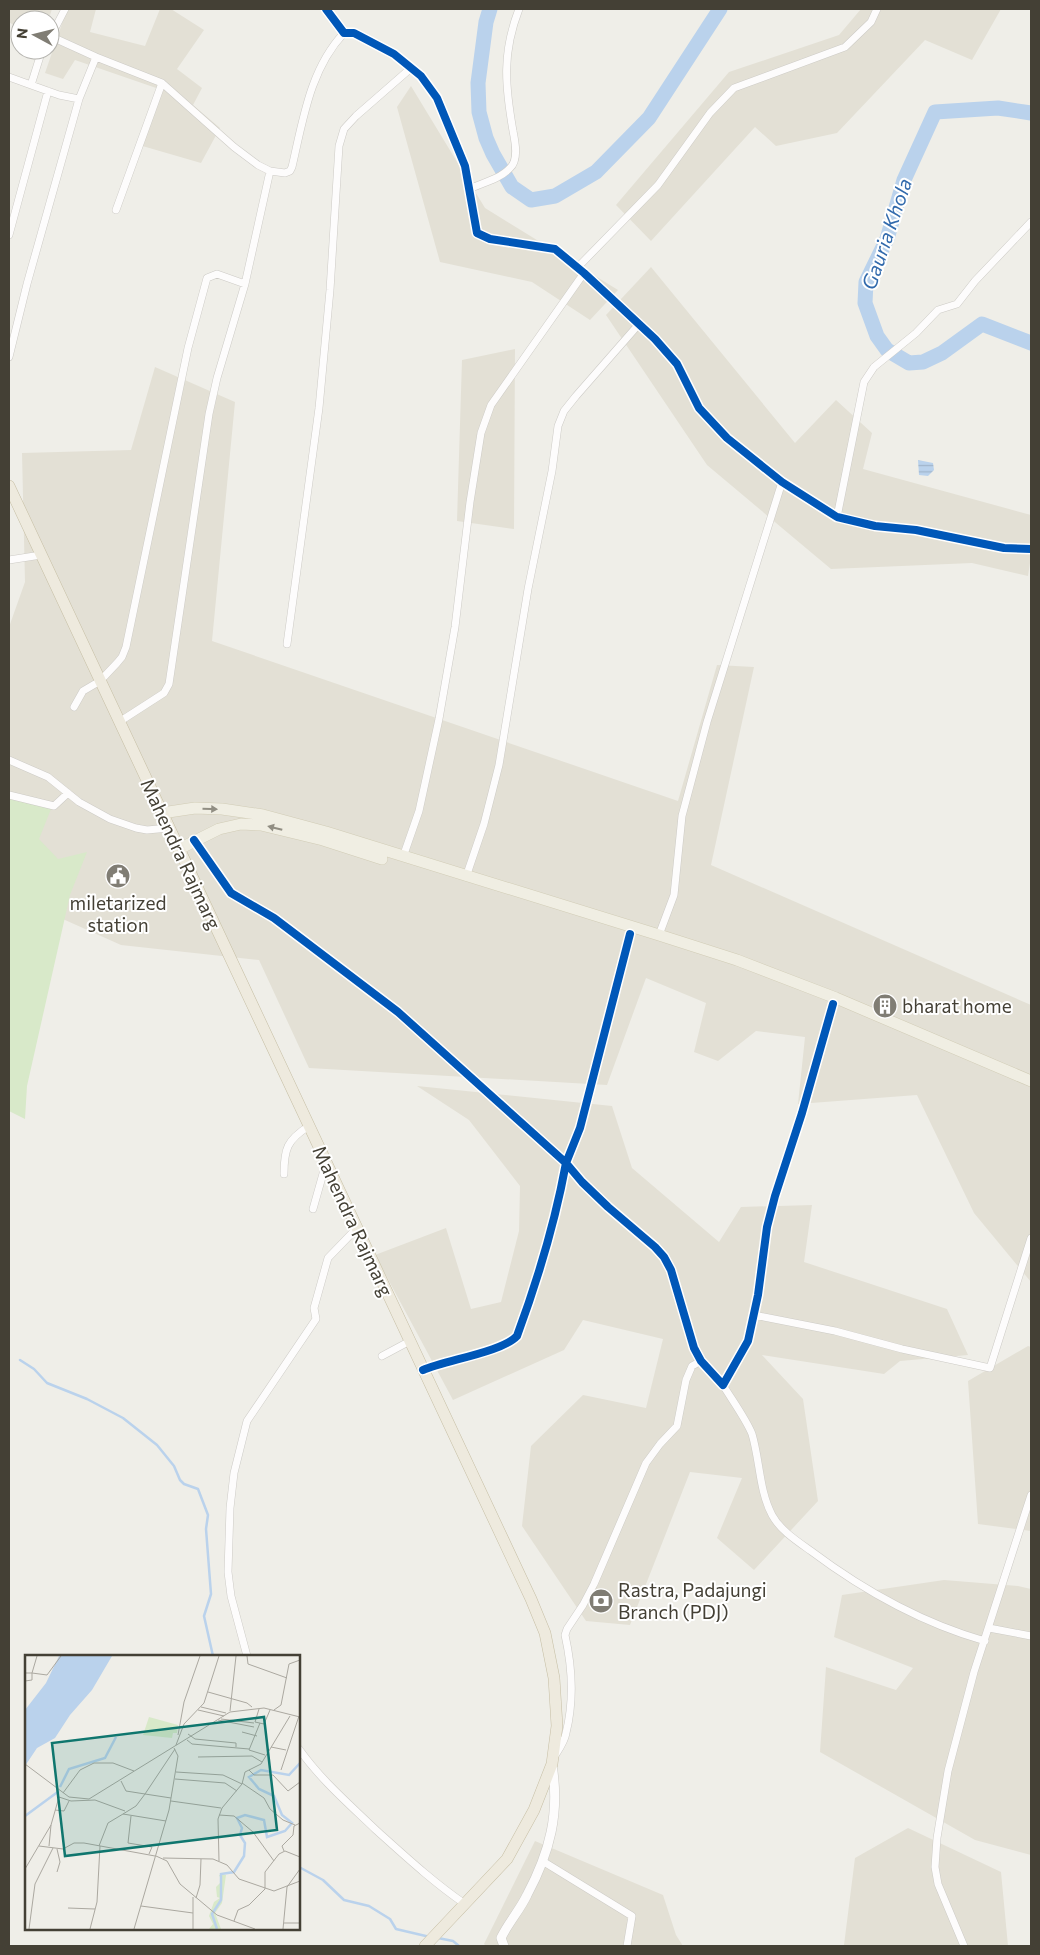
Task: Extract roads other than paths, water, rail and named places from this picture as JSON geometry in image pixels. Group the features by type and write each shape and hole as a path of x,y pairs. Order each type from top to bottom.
{"highway":[{"name":"Mahendra Rajmarg","path":"9,486 531,1599 545,1633 554,1678 556,1726 552,1764 534,1810 507,1859 425,1946"}],"main road":[{"path":"162,813 196,808 222,809 263,815 326,832 737,960 836,998 1031,1081"},
{"path":"179,849 219,828 241,824 261,825 323,840 734,967 833,1004 1031,1089"}],"street":[{"path":"326,9 344,33"},
{"path":"469,189 493,179 512,168 516,156 507,92 507,49 519,9"},
{"path":"403,857 419,811 439,719 455,627 470,502 481,433 491,405 581,270 658,185 710,113 734,88 845,48 870,22 878,9"},
{"path":"60,42 162,83 234,147 258,165 270,171 285,173 290,172 313,84 324,60 344,33"},
{"path":"344,33 354,33 394,54 421,76 437,98 465,166 477,233 490,239 555,249 581,270 639,324 677,364 699,408 727,438 782,482 837,517 875,526 916,530 1004,548 1031,549"},
{"path":"9,357 27,284 79,99 96,58"},
{"path":"31,85 39,60"},
{"path":"287,644 319,408 330,290 339,146 344,129 356,116 411,68"},
{"path":"9,77 48,91 79,99"},
{"path":"116,210 162,83"},
{"path":"9,235 48,91"},
{"path":"119,722 164,693 169,684 209,414 217,378 246,284 270,171"},
{"path":"837,517 864,382 874,367 916,333 938,310 957,304 975,281 1031,222"},
{"path":"74,707 83,691 100,681 117,664 126,647 188,348 208,278 217,274 246,284"},
{"path":"466,876 484,824 499,765 528,589 552,471 558,426 564,411 639,324"},
{"path":"659,935 674,895 682,816 707,722 782,482"},
{"path":"9,560 41,555"},
{"path":"9,760 48,777 98,813 136,828 147,830 169,828"},
{"path":"9,795 54,806 68,793"},
{"path":"194,840 231,893 274,918 398,1012 566,1163 588,1188 664,1257 671,1270 694,1348 701,1361 723,1385 751,1433 761,1480 773,1517 792,1537 824,1561 914,1614 960,1634 985,1641"},
{"path":"423,1370 434,1365 478,1353 512,1340 517,1336 545,1252 557,1209 566,1163 580,1128 630,934"},
{"path":"723,1385 748,1341 774,1196 802,1113 833,1004"},
{"path":"284,1174 284,1159 288,1147 294,1136 309,1126"},
{"path":"313,1209 326,1162"},
{"path":"247,1655 231,1596 228,1572 230,1508 234,1473 241,1441 248,1419 316,1319 314,1308 328,1258 356,1229"},
{"path":"754,1315 835,1331 902,1349 990,1368 1031,1238"},
{"path":"382,1356 410,1341"},
{"path":"504,1946 501,1938 527,1897 544,1862 554,1816 556,1788 552,1764 566,1734 570,1708 571,1676 565,1635 567,1629 594,1584 646,1463 677,1426 686,1380 692,1366 701,1361"},
{"path":"964,1946 938,1884 935,1867 937,1838 948,1771 974,1672 1031,1495"},
{"path":"989,1628 1031,1636"},
{"path":"300,1750 343,1799 393,1847 435,1883 465,1904"},
{"path":"544,1862 632,1916 627,1946"}],"water":[{"path":"918,460 933,463 934,470 928,476 919,475"}],"waterway":[{"name":"Gauria Khola","path":"490,9 486,22 478,83 479,112 486,138 493,154 512,187 531,200 555,196 596,172 649,118 720,9"},
{"name":"Gauria Khola","path":"1031,113 998,108 935,112 904,180 887,239 866,282 865,303 877,336 887,350 909,363 923,362 942,353 982,324 1031,343"},
{"path":"20,1360 34,1369 47,1383 87,1399 123,1418 157,1445 174,1466 180,1480 184,1484 198,1489 208,1515 206,1529 211,1594 204,1616 213,1655"},
{"path":"300,1868 323,1880 344,1900 369,1906 390,1919 396,1929 430,1937"},
{"path":"438,1938 453,1941 459,1946"}],"place":[{"name":"miletarized station","path":"118,876"},
{"name":"bharat home","path":"885,1006"},
{"name":"Rastra, Padajungi Branch (PDJ)","path":"601,1601"}]}
